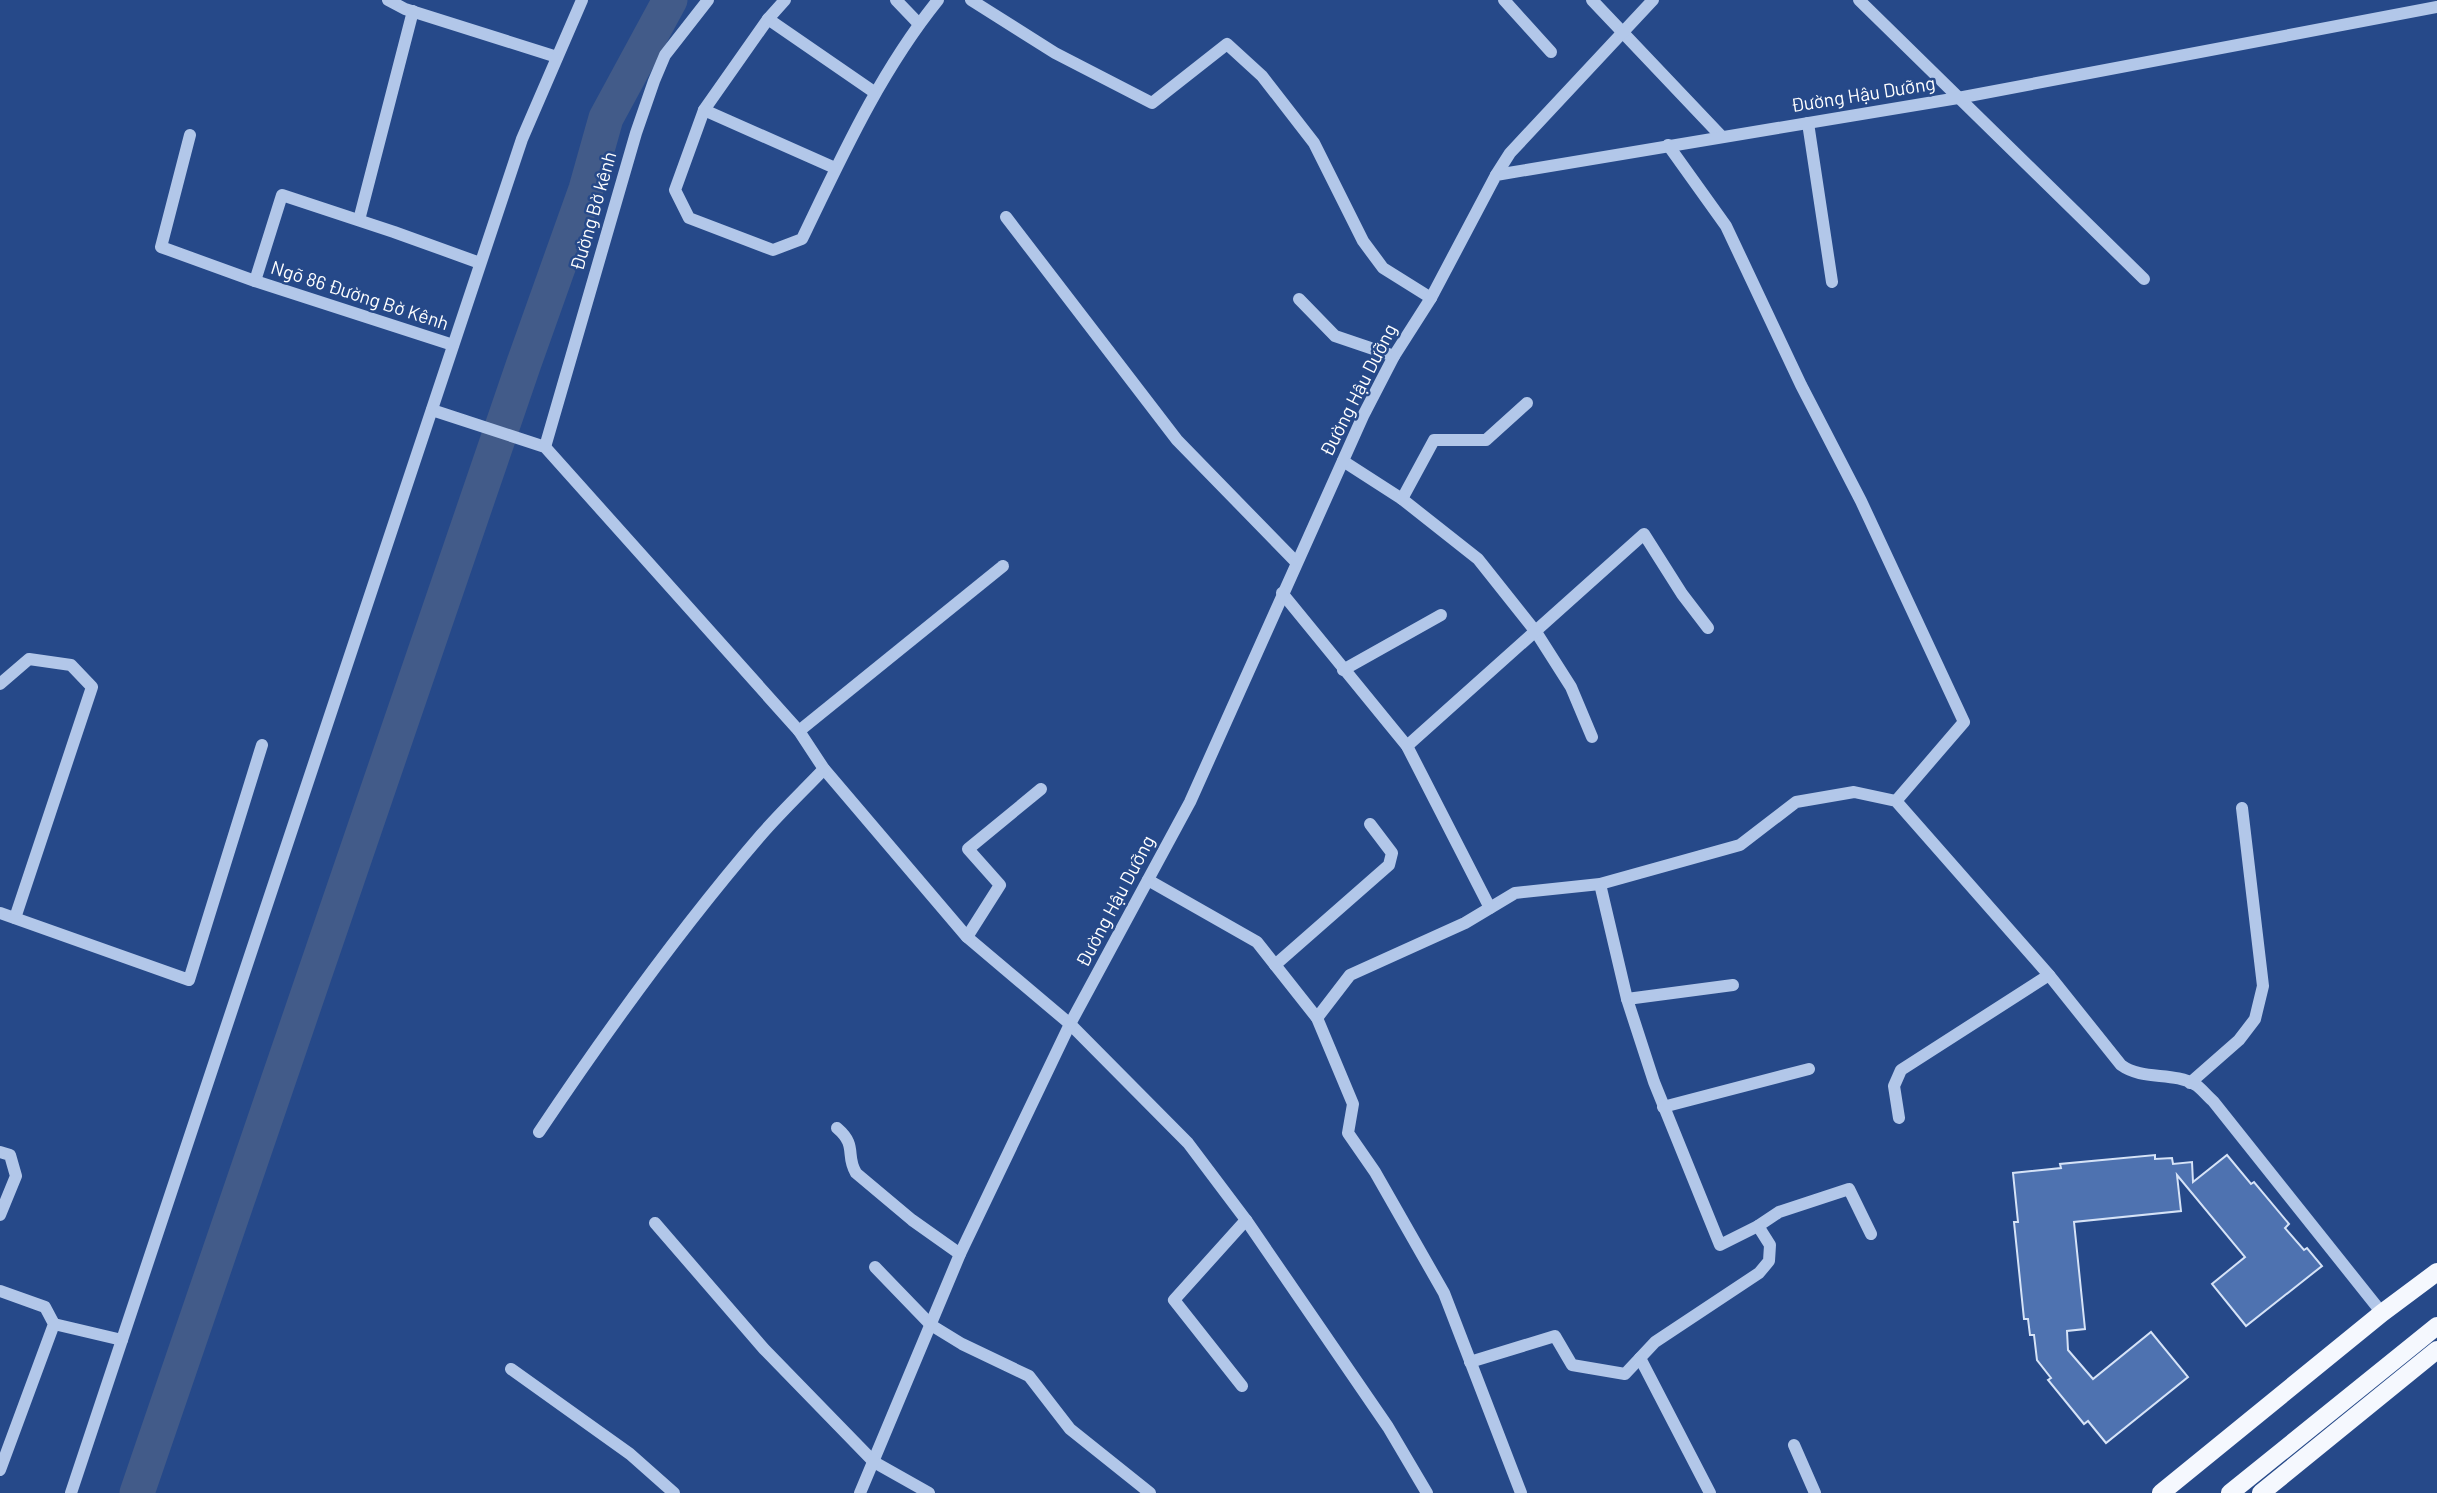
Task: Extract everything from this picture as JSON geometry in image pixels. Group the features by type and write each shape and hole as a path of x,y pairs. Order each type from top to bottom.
{"main road":[{"path":"2161,1493 2437,1272"},
{"path":"2230,1493 2437,1326"},
{"path":"2261,1493 2437,1350"}],"street":[{"path":"388,0 413,11 557,57"},
{"path":"71,1493 522,139 582,0"},
{"name":"Đường Bờ kênh","path":"545,447 632,146 654,81 666,55 708,0"},
{"path":"785,0 768,19 704,110 675,190 689,218 772,250 802,239 874,92 938,0"},
{"path":"897,0 919,24"},
{"path":"971,0 1055,53 1152,103 1227,44 1262,76 1314,142 1363,241 1383,268 1430,298"},
{"path":"1504,0 1551,52"},
{"path":"1592,0 1722,137"},
{"path":"1496,175 1510,153 1653,0"},
{"path":"1858,0 2144,279"},
{"name":"Đường Hậu Dưỡng","path":"860,1493 960,1254 1070,1024 1190,802 1363,416 1496,175 1958,98 2437,7"},
{"path":"359,220 413,11"},
{"path":"768,19 874,92"},
{"path":"704,110 835,168"},
{"path":"1808,123 1832,282"},
{"name":"Ngõ 86 Đường Bờ Kênh","path":"190,135 161,247 255,281 453,345"},
{"path":"1668,145 1726,226 1801,384 1861,501 1964,722 1896,801"},
{"path":"255,281 282,195 481,263"},
{"path":"1006,217 1177,440 1296,562"},
{"path":"1299,299 1335,336 1394,356"},
{"path":"1402,499 1434,440 1486,440 1527,403"},
{"path":"432,410 545,447 799,731 824,769 967,937 1070,1024 1188,1143 1246,1220 1388,1427 1427,1493"},
{"path":"1343,461 1402,499 1478,559 1536,632 1571,687 1592,737"},
{"path":"1407,746 1644,534 1682,594 1708,628"},
{"path":"799,731 1003,566"},
{"path":"1282,593 1407,746 1490,908"},
{"path":"1343,670 1441,615"},
{"path":"0,684 29,659 71,665 92,687 15,918"},
{"path":"0,914 189,980 262,745"},
{"path":"539,1132 612,1023 708,899 762,833 824,769"},
{"path":"967,937 1000,885 968,849 1041,789"},
{"path":"1317,1018 1350,975 1465,923 1515,893 1600,884 1740,845 1796,802 1854,792 1896,801 2049,975 2121,1065 2132,1073 2183,1080 2197,1086 2213,1101 2382,1314"},
{"path":"2190,1083 2239,1040 2255,1019 2263,986 2242,808"},
{"path":"1275,965 1389,865 1392,853 1370,824"},
{"path":"1148,880 1257,942 1317,1018 1353,1104 1348,1133 1375,1172 1444,1293 1519,1488 1505,1493"},
{"path":"1600,884 1627,999 1663,1107 1720,1245 1779,1212 1849,1189 1871,1234"},
{"path":"1899,1118 1894,1086 1901,1070 2049,975"},
{"path":"1627,999 1732,985"},
{"path":"1663,1107 1809,1069"},
{"path":"837,1128 849,1141 851,1164 856,1173 912,1220 960,1254"},
{"path":"0,1152 10,1156 16,1176 0,1214"},
{"path":"1242,1386 1174,1300 1246,1220"},
{"path":"655,1223 764,1349 874,1462 929,1493"},
{"path":"1470,1362 1555,1336 1572,1365 1625,1374 1655,1342 1759,1273 1769,1261 1770,1245 1758,1226"},
{"path":"875,1267 932,1325 962,1344 1029,1377 1070,1429 1150,1493"},
{"path":"0,1291 46,1307 54,1324 0,1469"},
{"path":"54,1324 122,1340"},
{"path":"1640,1358 1710,1493"},
{"path":"511,1369 629,1454 674,1493"},
{"path":"1794,1445 1815,1493"}],"building":[{"path":"2155,1155 2155,1159 2172,1158 2173,1164 2192,1162 2193,1182 2227,1155 2289,1224 2285,1228 2322,1266 2246,1326 2212,1284 2245,1257 2177,1175 2181,1211 2074,1222 2085,1329 2067,1331 2068,1350 2093,1379 2151,1332 2188,1377 2106,1443 2088,1421 2084,1424 2048,1380 2051,1378 2037,1360 2034,1335 2030,1335 2028,1319 2024,1319 2014,1222 2018,1222 2013,1173 2061,1168 2060,1164"}],"waterway":[{"path":"137,1493 586,189 606,118 670,0"}]}
